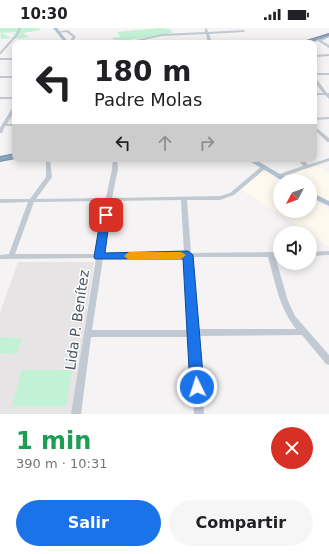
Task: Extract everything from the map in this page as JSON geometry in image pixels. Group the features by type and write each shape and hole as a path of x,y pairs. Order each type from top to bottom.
{"highway":[{"path":"318,40 329,36"},
{"path":"0,158 12,156"}],"main road":[{"path":"57,30 65,40"},
{"path":"255,162 276,174"},
{"path":"317,198 329,204"}],"street":[{"path":"0,54 6,44 17,34 20,28"},
{"path":"206,28 209,40"},
{"path":"139,40 162,35 243,29 246,40"},
{"path":"57,30 68,31 75,37 72,40"},
{"path":"318,40 329,47"},
{"path":"317,56 329,55"},
{"path":"0,59 12,58"},
{"path":"317,73 329,73"},
{"path":"0,77 12,77"},
{"path":"317,82 328,95"},
{"path":"317,94 328,95"},
{"path":"0,98 12,98"},
{"path":"0,132 3,124 12,110"},
{"path":"317,119 329,118"},
{"path":"317,130 329,141"},
{"path":"284,174 329,159"},
{"path":"11,257 32,200 49,177 48,162"},
{"name":"Lida P. Benítez","path":"76,414 99,257 115,162"},
{"path":"303,162 306,166"},
{"path":"0,201 108,201 225,197 232,194 264,167"},
{"path":"184,199 199,414"},
{"path":"317,254 329,253"},
{"path":"0,257 271,254 284,301 292,318 329,361"},
{"path":"88,334 303,332"}],"shaded area":[{"path":"315,165 329,173 329,201 317,194 317,174 290,174"},
{"path":"262,171 273,177 273,210 239,189"},
{"path":"317,202 329,209 329,247 317,238 317,226 299,226 286,218 317,218"},
{"path":"18,262 94,262 72,414 0,414 0,313"}],"green space":[{"path":"0,28 39,28 40,30 23,33 29,37 14,39 16,35 12,35 17,32 1,33 12,38 1,39"},
{"path":"160,28 170,29 173,33 129,40 114,40 112,38 120,37 117,32"},
{"path":"0,337 22,338 17,354 0,353"},
{"path":"22,370 72,370 66,406 12,406"}],"slow traffic":[{"path":"129,256 181,255"}],"route":[{"path":"106,215 99,257 188,255 197,387"}]}
